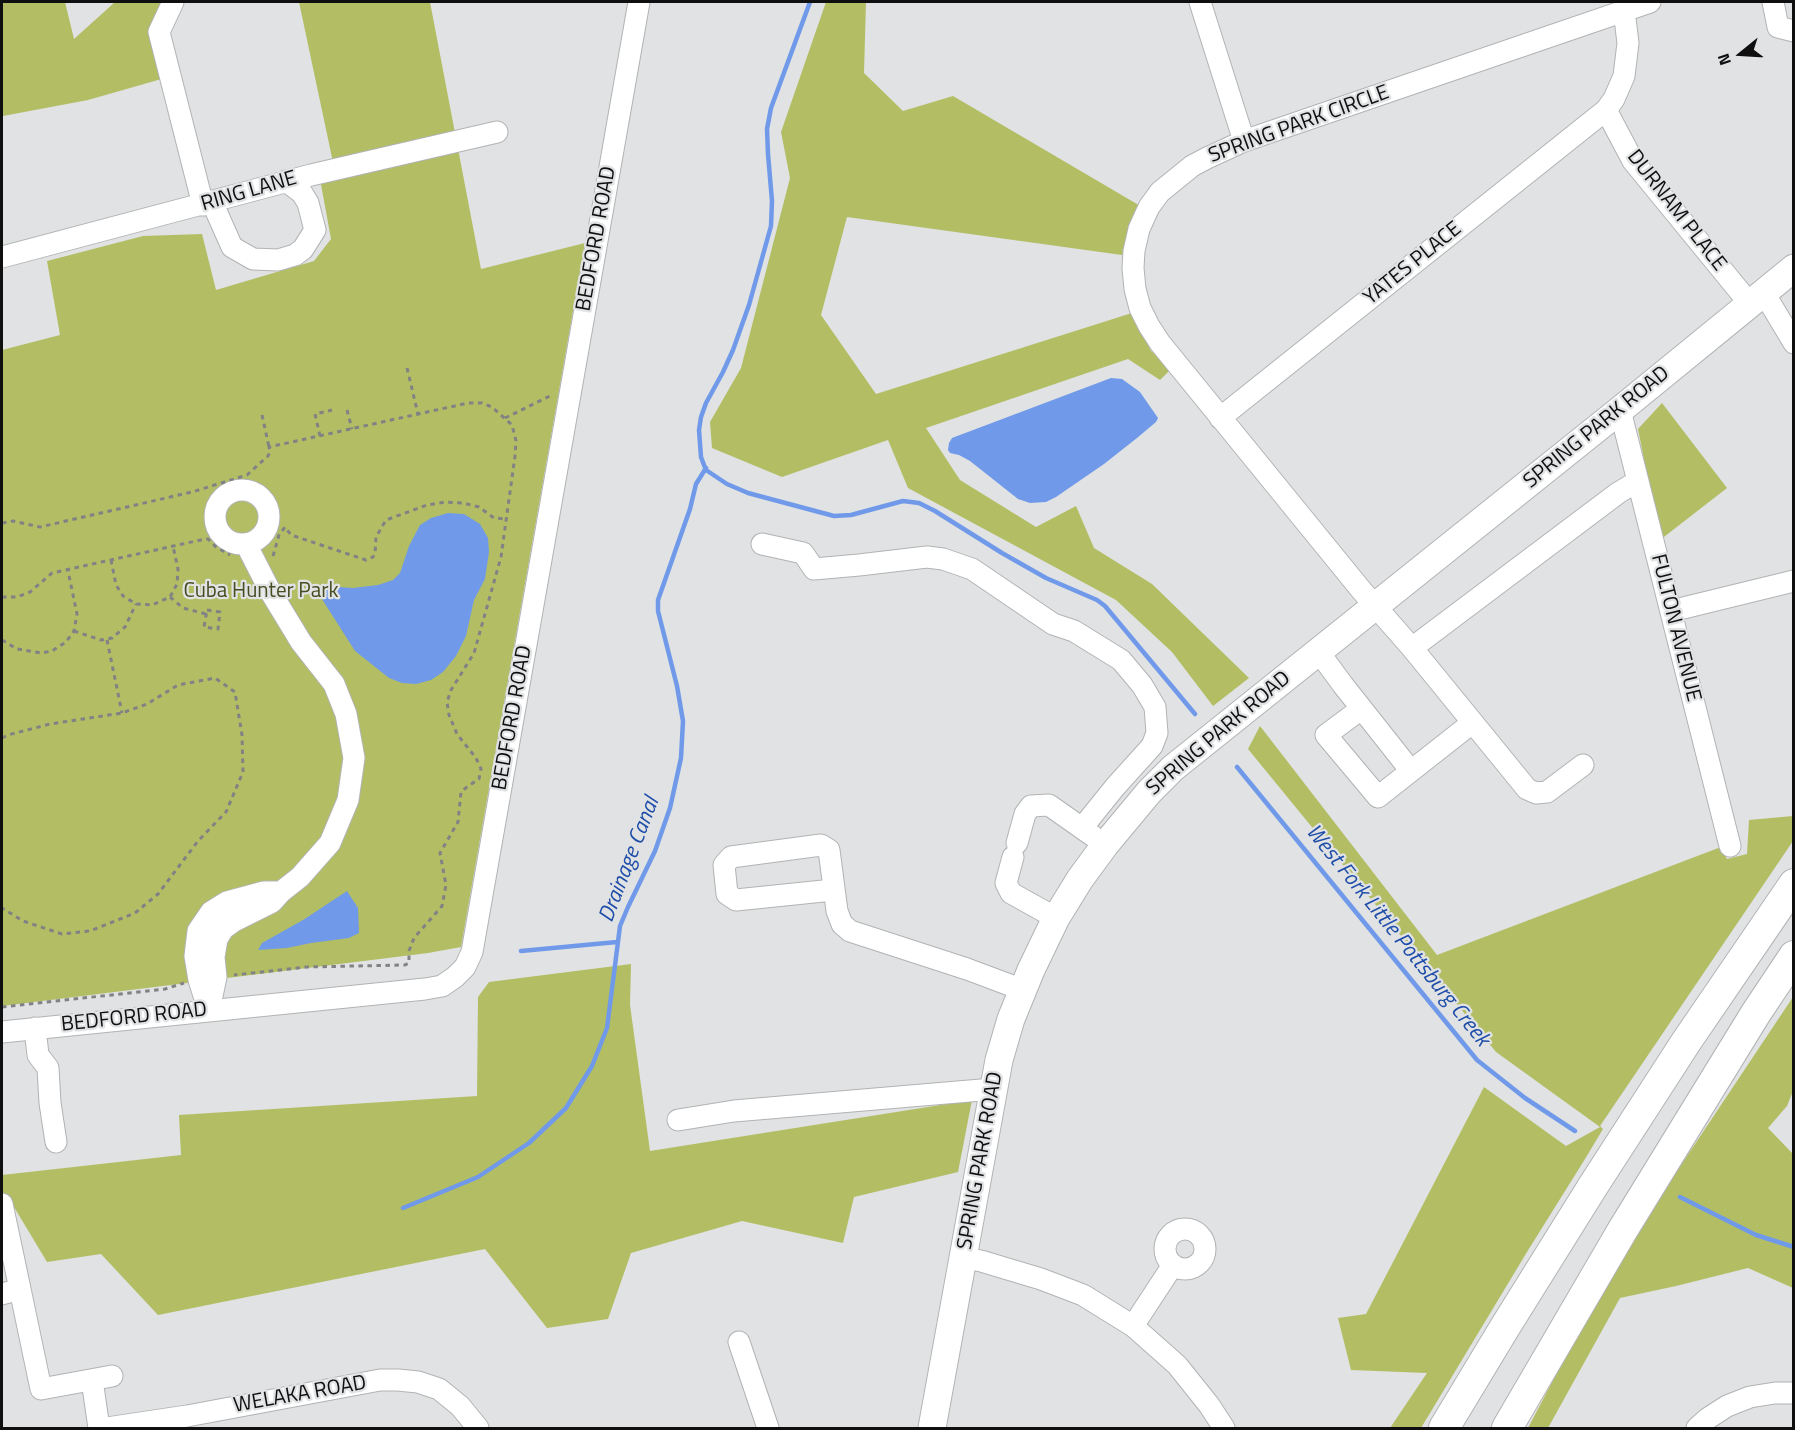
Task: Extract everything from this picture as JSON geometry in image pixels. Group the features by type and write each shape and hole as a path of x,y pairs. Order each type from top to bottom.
{"highway":[{"path":"1444,1428 1618,1147 1686,1042 1794,884"},
{"path":"1507,1428 1628,1221 1756,1013 1794,956"}],"main road":[{"name":"SPRING PARK ROAD","path":"932,1428 999,1060 1011,1019 1023,990 1056,918 1080,879 1149,792 1173,768 1794,268"}],"street":[{"path":"173,2 159,32 208,203 232,247 253,259 278,260 295,255 303,249 315,230 308,203 302,193 285,181"},
{"name":"BEDFORD ROAD","path":"2,1032 442,986 465,966 472,952 639,2"},
{"path":"1200,2 1244,141"},
{"name":"SPRING PARK CIRCLE","path":"1583,765 1547,792 1536,793 1527,789 1160,343 1140,308 1132,268 1139,229 1145,214 1160,192 1192,166 1244,141 1650,2"},
{"path":"1773,2 1778,27 1794,31"},
{"path":"1606,110 1614,99 1624,76 1628,43 1624,10"},
{"name":"DURNAM PLACE","path":"1606,110 1632,161 1794,343"},
{"name":"YATES PLACE","path":"1220,418 1606,110"},
{"name":"RING LANE","path":"2,257 285,181 497,132"},
{"name":"FULTON AVENUE","path":"1620,410 1730,846"},
{"path":"1412,648 1618,493 1638,481"},
{"path":"762,544 803,553 814,568 927,557 943,559 972,569 1053,624 1074,631 1120,660 1142,685 1155,707 1157,733 1152,746 1082,828"},
{"path":"209,1010 216,977 214,957 217,939 223,929 234,921 272,902 300,877 330,843 348,800 354,758 346,714 334,684 301,642 270,591 263,555"},
{"path":"1671,611 1794,581"},
{"path":"1318,651 1411,771"},
{"path":"1357,703 1326,735 1378,797 1472,723"},
{"path":"1056,918 1011,893 1006,883 1025,814 1031,806 1049,805 1106,845"},
{"path":"833,890 736,900 728,894 724,865 731,857 820,845 829,850 837,911 842,924 850,931 1023,990"},
{"path":"35,1028 38,1055 48,1068 56,1142"},
{"path":"678,1120 734,1111 993,1089"},
{"path":"2,1204 11,1292 41,1389 102,1378 99,1428"},
{"path":"964,1258 1041,1279 1083,1295 1133,1326 1177,1365 1224,1428"},
{"path":"1133,1326 1173,1265"},
{"path":"739,1342 768,1428"},
{"name":"WELAKA ROAD","path":"107,1428 188,1422 380,1380 418,1382 438,1389 460,1406 478,1428"},
{"path":"1697,1428 1727,1406 1742,1400 1775,1393 1794,1393"}],"path":[{"path":"407,368 418,414"},
{"path":"506,418 549,398 555,392"},
{"path":"230,975 306,967 405,965 409,963 414,938 442,906 446,885 440,853 458,822 461,792 479,779 481,774 476,758 457,734 449,715 447,702 451,690 468,665 479,640 501,557 516,441 514,428 506,418 492,407 476,402 269,447"},
{"path":"320,435 315,414 332,410"},
{"path":"347,410 352,429"},
{"path":"2,523 13,521 40,527 202,490 239,478 251,473 270,452 262,415"},
{"path":"2,597 23,596 36,589 49,574 208,539 216,547 245,563 263,555 285,527 291,535 361,559 370,559 375,554 377,534 386,520 438,503 453,502 473,505 494,518 506,519"},
{"path":"111,560 114,580 119,592 136,604 152,606 170,597 177,584 179,573 173,546"},
{"path":"2,640 17,649 32,652 47,652 57,649 66,642 74,631 77,619 77,609 68,570"},
{"path":"170,597 186,609 206,614"},
{"path":"74,631 94,639 112,638 122,631 136,604"},
{"path":"207,610 220,612 218,629 204,627 206,614 207,610"},
{"path":"107,639 122,713"},
{"path":"2,738 50,724 122,713 147,704 178,685 215,678 235,692 242,735 243,772 226,812 198,841 158,894 135,913 90,931 62,934 23,921 2,908"},
{"path":"2,1007 165,989 191,981"}],"green space":[{"path":"2,2 65,2 74,39 115,2 162,2 172,76 88,100 3,116"},
{"name":"Cuba Hunter Park","path":"299,2 430,2 481,269 585,243 461,947 2,1006 2,350 60,335 47,261 143,236 202,234 216,290 314,261 331,239 320,179 334,167"},
{"path":"826,2 866,2 864,73 903,111 953,96 1142,207 1122,255 847,217 821,315 876,394 1132,313 1151,351 1173,367 1160,380 1128,359 926,428 960,480 1036,527 1076,506 1094,548 1152,584 1249,678 1213,706 1172,652 1116,600 908,488 888,440 782,477 712,448 710,422 741,368 790,178 781,132"},
{"path":"1662,403 1727,488 1660,540 1638,429"},
{"path":"1260,726 1437,955 1721,847 1727,859 1747,854 1749,820 1793,816 1793,841 1600,1126 1603,1129 1421,1428 1390,1428 1427,1373 1351,1370 1338,1318 1366,1314 1484,1087 1566,1146 1600,1127 1496,1052 1248,749"},
{"path":"631,964 630,1005 650,1151 972,1100 958,1172 854,1197 843,1243 742,1221 631,1253 608,1319 547,1328 485,1249 158,1315 101,1254 47,1262 14,1207 2,1203 2,1175 181,1155 179,1115 477,1096 478,997 489,982"},
{"path":"1793,997 1793,1091 1787,1106 1768,1128 1793,1154 1793,1288 1748,1268 1620,1298 1548,1428 1528,1428 1611,1270"}],"water":[{"path":"1111,378 1122,379 1140,392 1158,418 1156,422 1104,464 1046,502 1030,503 1018,499 970,461 948,450 952,438"},
{"path":"448,513 464,514 480,524 488,538 489,552 485,579 474,600 466,636 456,656 443,672 431,680 416,684 402,683 389,678 355,651 320,596 319,589 324,586 353,588 378,585 393,580 400,573 409,546 420,525 431,518"},
{"path":"347,891 358,908 359,933 349,938 287,948 258,950 262,943"}],"waterway":[{"name":"West Fork Little Pottsburg Creek","path":"810,2 771,108 767,129 772,201 771,226 749,305 733,350 701,417 699,430 701,457 706,470 727,484 748,493 834,516 851,515 903,501 919,503 1046,578 1097,600 1105,606 1195,714"},
{"name":"Drainage Canal","path":"403,1208 478,1177 529,1143 566,1108 592,1066 607,1028 620,926 655,851 670,808 681,758 683,721 677,686 658,611 658,600 690,509 696,484 706,468"},
{"name":"West Fork Little Pottsburg Creek","path":"1237,767 1477,1060 1525,1098 1575,1131"},
{"path":"521,951 617,942"},
{"name":"West Fork Little Pottsburg Creek","path":"1680,1197 1756,1235 1794,1247"}]}
